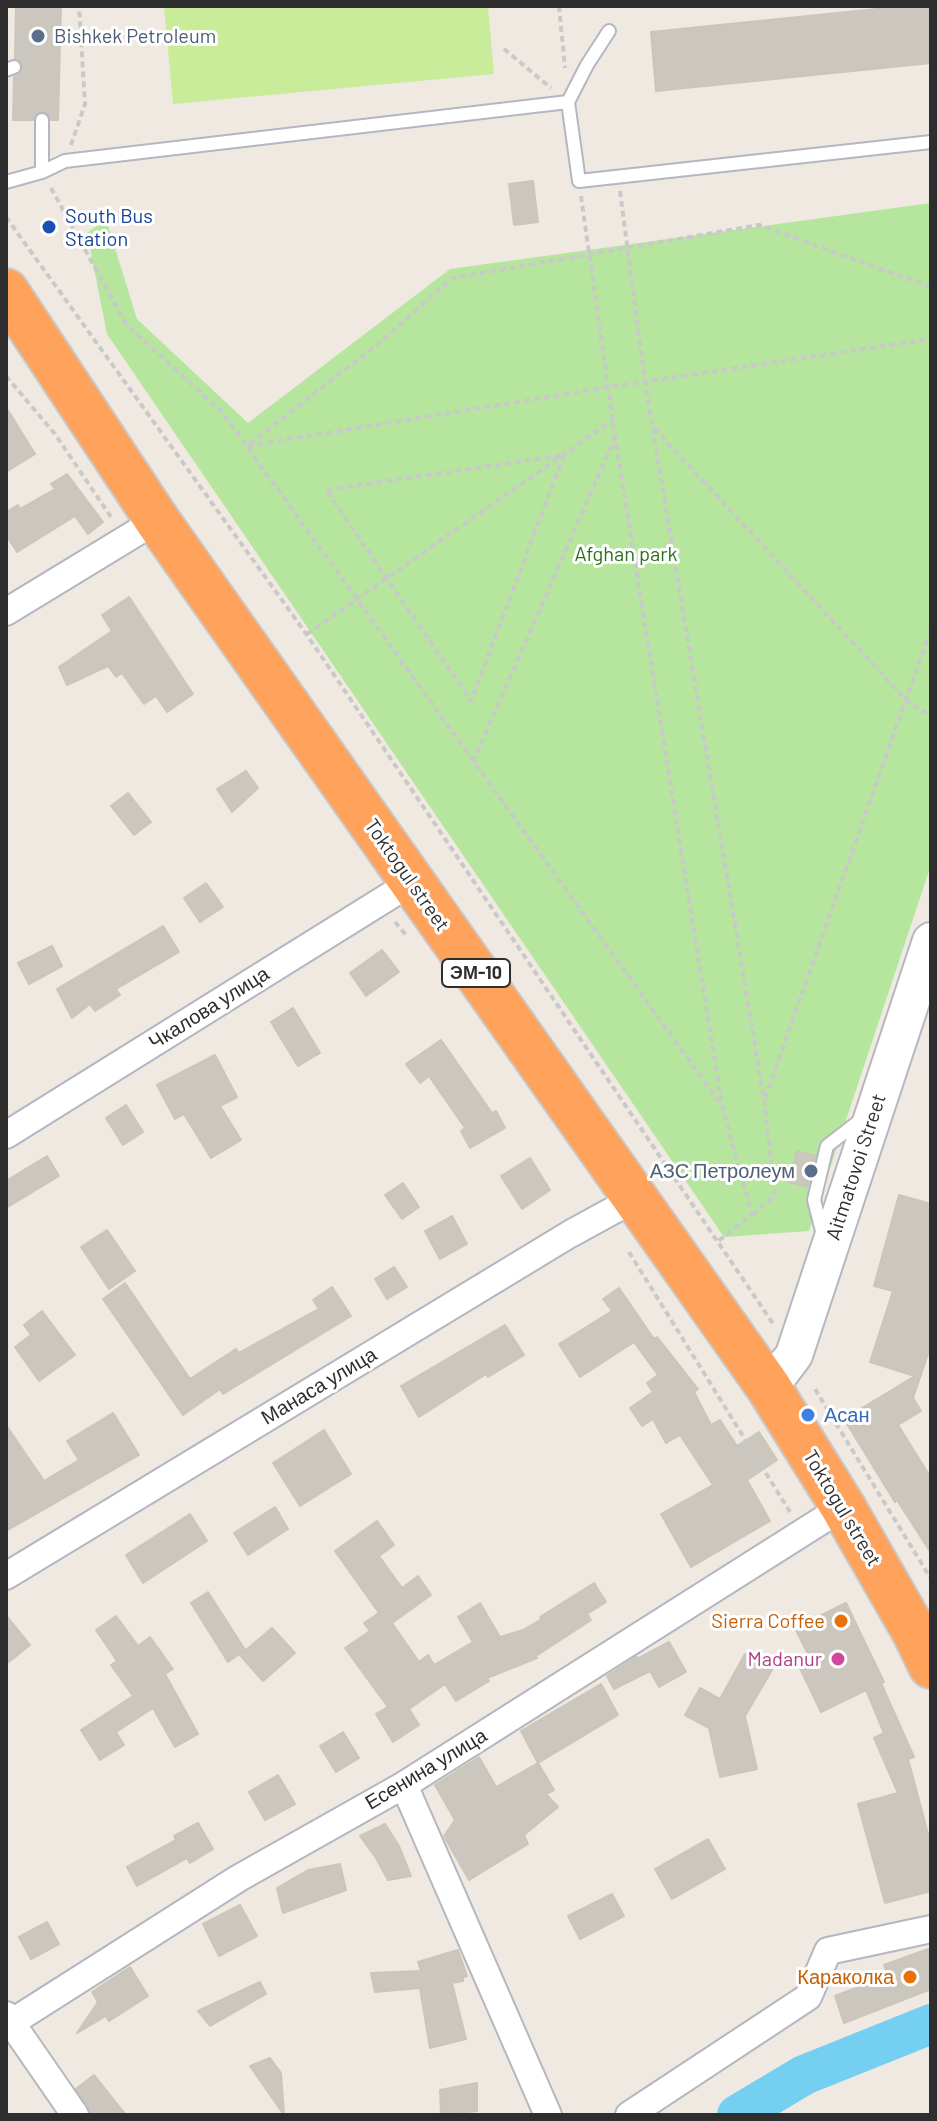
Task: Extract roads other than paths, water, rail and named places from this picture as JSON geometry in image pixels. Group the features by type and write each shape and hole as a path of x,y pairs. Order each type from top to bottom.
{"highway":[{"name":"Toktogul street","path":"6,291 137,522 412,882 769,1388 925,1640"}],"main road":[{"name":"Aitmatovoi Street","path":"769,1388 794,1355 931,941"}],"street":[{"path":"6,612 137,522"},
{"name":"Чкалова улица","path":"6,1135 412,882"},
{"name":"Манаса улица","path":"6,1576 570,1234 634,1199"},
{"name":"Есенина улица","path":"8,2021 239,1878 404,1785 843,1507"},
{"path":"404,1785 548,2115"},
{"path":"629,2115 808,1997 828,1951 931,1929"},
{"path":"8,2021 75,2115"}],"lane":[{"path":"609,31 568,102 579,181 931,142"},
{"path":"6,182 42,172 65,161 568,102"},
{"path":"42,120 42,172"}],"waterway":[{"path":"737,2115 804,2075 931,2024"}],"place":[{"name":"Bishkek Petroleum","path":"38,36"},
{"name":"South Bus Station","path":"49,227"},
{"name":"АЗС Петролеум","path":"811,1171"},
{"name":"Асан","path":"808,1415"},
{"name":"Sierra Coffee","path":"841,1621"},
{"name":"Madanur","path":"838,1659"},
{"name":"Караколка","path":"910,1977"}],"park label":[{"name":"Afghan park","path":"626,554"}]}
